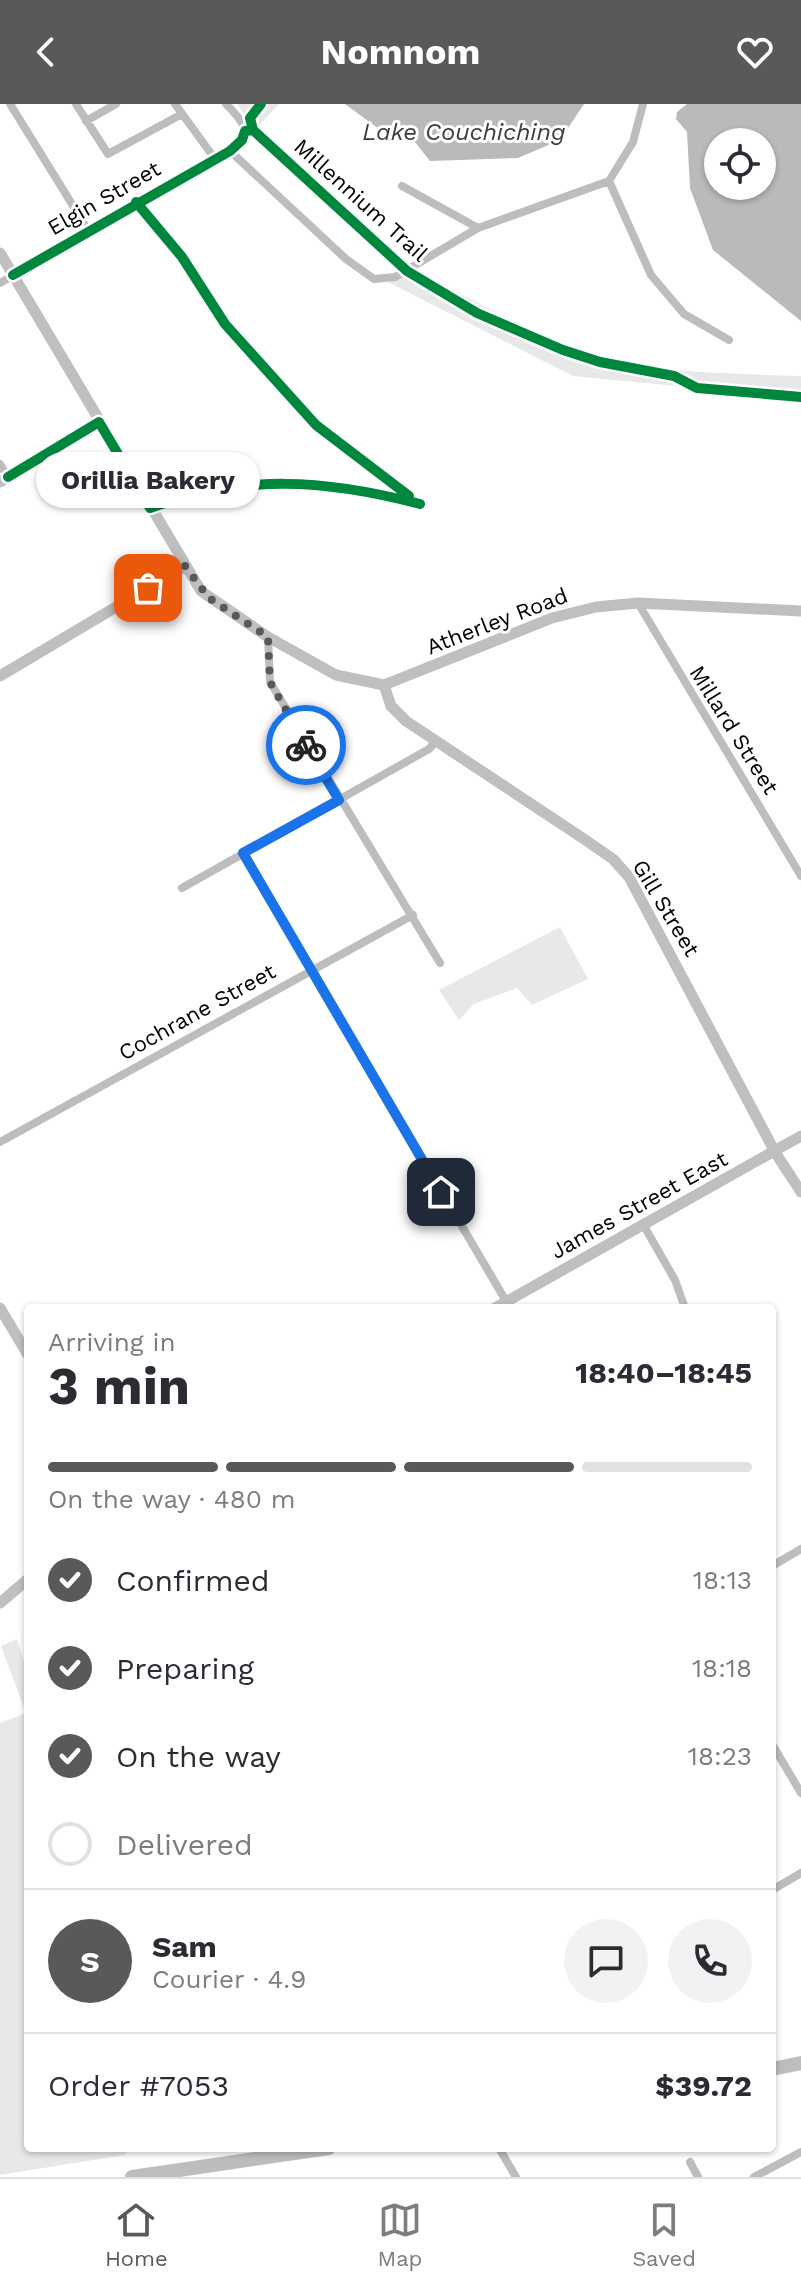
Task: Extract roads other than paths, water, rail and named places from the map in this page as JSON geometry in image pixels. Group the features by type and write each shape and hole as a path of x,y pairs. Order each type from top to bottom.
{"highway":[{"path":"776,2068 801,2063"},
{"path":"132,2177 302,2152"}],"main road":[{"path":"0,253 185,566 209,598 268,637 336,675 384,685"},
{"path":"4,480 99,422"},
{"path":"0,676 185,566"},
{"name":"Atherley Road","path":"384,685 561,615 638,603 801,611"},
{"name":"Gill Street","path":"384,685 393,709 613,859 629,877 775,1152 801,1192"},
{"name":"James Street East","path":"508,1304 801,1136"},
{"path":"0,1308 24,1348"},
{"path":"0,1603 24,1582"}],"street":[{"path":"10,104 88,230"},
{"path":"76,104 108,154 182,114"},
{"path":"86,121 116,104"},
{"path":"175,104 215,159"},
{"path":"226,104 239,117 245,131 242,140 230,151 346,259 374,279 395,277 478,228 609,181 633,142 643,104"},
{"name":"Elgin Street","path":"0,283 230,151"},
{"path":"609,181 651,275 684,314 729,340"},
{"path":"402,186 478,228"},
{"path":"0,464 4,480"},
{"name":"Millard Street","path":"638,603 801,876"},
{"path":"268,637 270,682 440,963"},
{"path":"182,888 429,749 436,741"},
{"path":"243,853 503,1304"},
{"name":"Cochrane Street","path":"0,1142 413,915"},
{"path":"644,1226 675,1280 684,1304"},
{"path":"776,1564 801,1549"},
{"path":"776,1751 801,1793"},
{"path":"776,1888 801,1873"},
{"path":"501,2152 516,2177"},
{"path":"754,2177 801,2152"},
{"path":"690,2162 698,2177"}],"water":[{"name":"Lake Couchiching","path":"345,104 584,104 560,140 518,158 430,161 415,142 391,138"},
{"path":"687,104 801,104 801,321 713,250 690,188 687,132 676,119 677,112"}],"place":[{"name":"Orillia Bakery","path":"148,588"}]}
